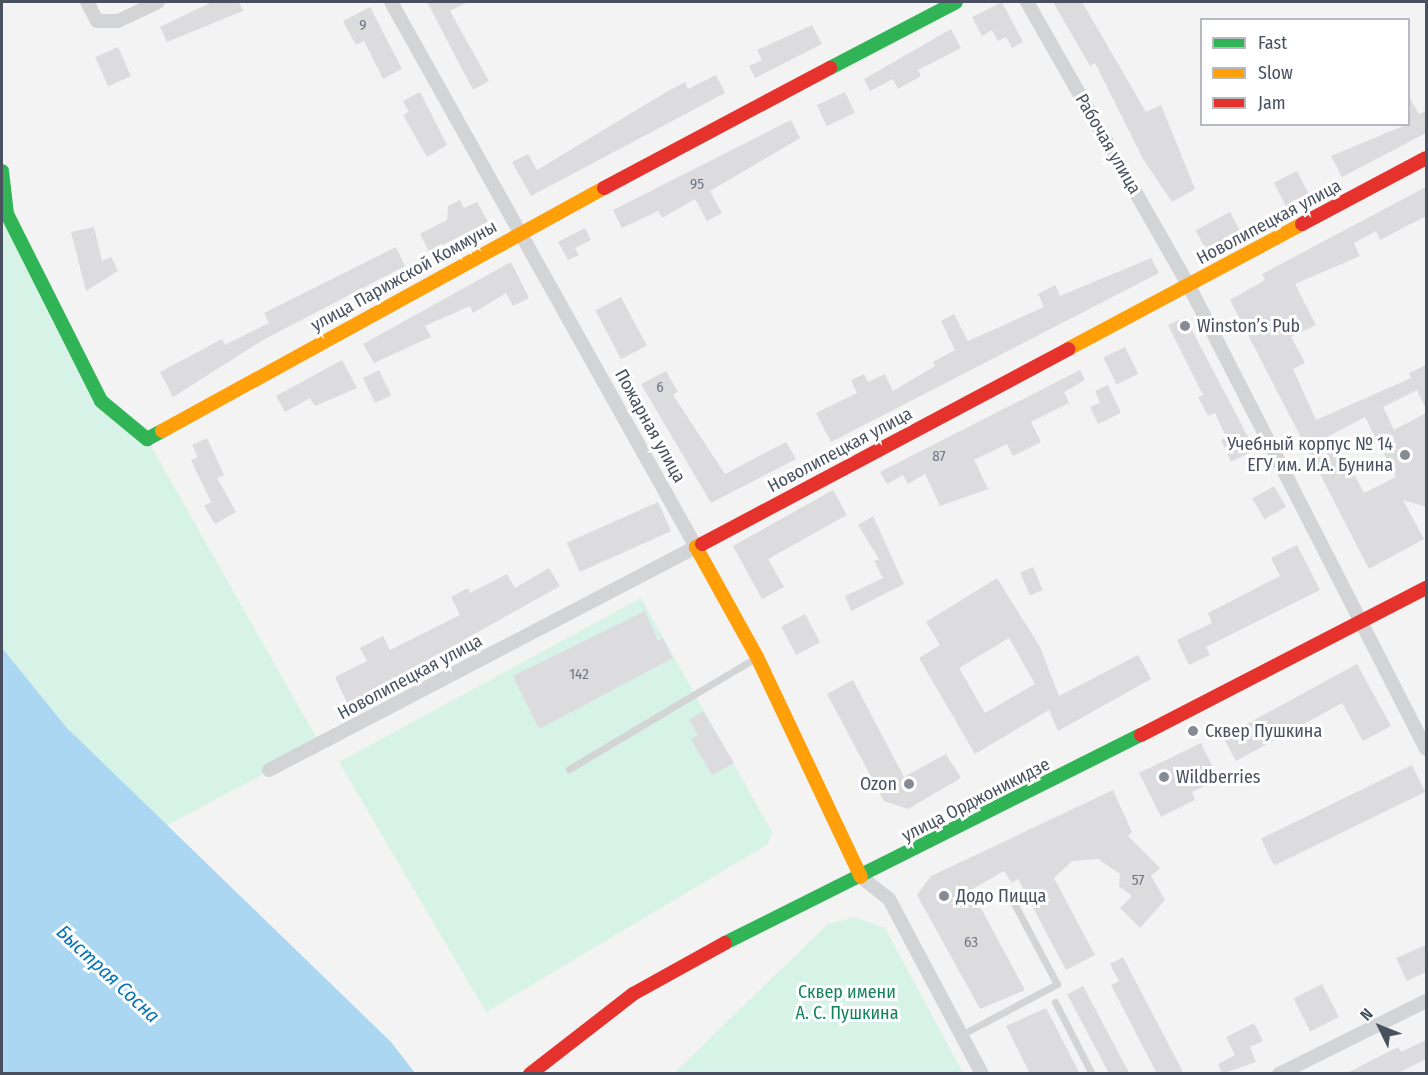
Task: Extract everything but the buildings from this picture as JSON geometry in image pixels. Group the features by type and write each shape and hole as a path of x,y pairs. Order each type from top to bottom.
{"street":[{"path":"87,2 97,21 118,21 158,2"},
{"name":"Пожарная улица","path":"391,2 522,231 757,657 861,877"},
{"name":"улица Парижской Коммуны","path":"2,171 7,214 101,401 147,439 522,231 956,2"},
{"name":"Рабочая улица","path":"1028,2 1189,286 1359,624"},
{"name":"Новолипецкая улица","path":"268,770 696,547 1426,158"},
{"name":"улица Орджоникидзе","path":"530,1074 550,1055 633,994 713,948 861,877 1426,588"},
{"path":"1359,624 1426,749"},
{"path":"861,877 889,899 982,1074"},
{"path":"1279,1074 1426,1001"}],"lane":[{"path":"569,769 757,657"},
{"path":"961,1035 1057,984 1010,896"},
{"path":"1055,1002 1092,1074"}],"green space":[{"path":"2,171 7,214 101,401 147,439 320,744 166,826 67,728 2,648"},
{"path":"641,598 772,832 768,844 486,1012 339,762"},
{"name":"Сквер имени А. С. Пушкина","path":"854,917 885,928 963,1073 674,1073 827,925"}],"water":[{"name":"Быстрая Сосна","path":"2,648 67,728 391,1042 415,1073 2,1073"}],"traffic: fast":[{"path":"830,68 956,2"},
{"path":"2,171 7,214 101,401 147,439 162,431"},
{"path":"725,943 1141,735"}],"traffic: slow":[{"path":"162,431 604,188"},
{"path":"1068,349 1302,224"},
{"path":"702,544 696,547 757,657 861,877"}],"traffic: jam":[{"path":"604,188 830,68"},
{"path":"1302,224 1426,158"},
{"path":"702,544 1068,349"},
{"path":"1141,735 1426,588"},
{"path":"530,1074 633,994 725,943"}],"place":[{"name":"Winston’s Pub","path":"1185,326"},
{"name":"Учебный корпус № 14 ЕГУ им. И.А. Бунина","path":"1405,455"},
{"name":"Сквер Пушкина","path":"1193,731"},
{"name":"Wildberries","path":"1164,777"},
{"name":"Ozon","path":"909,784"},
{"name":"Додо Пицца","path":"944,896"}]}
